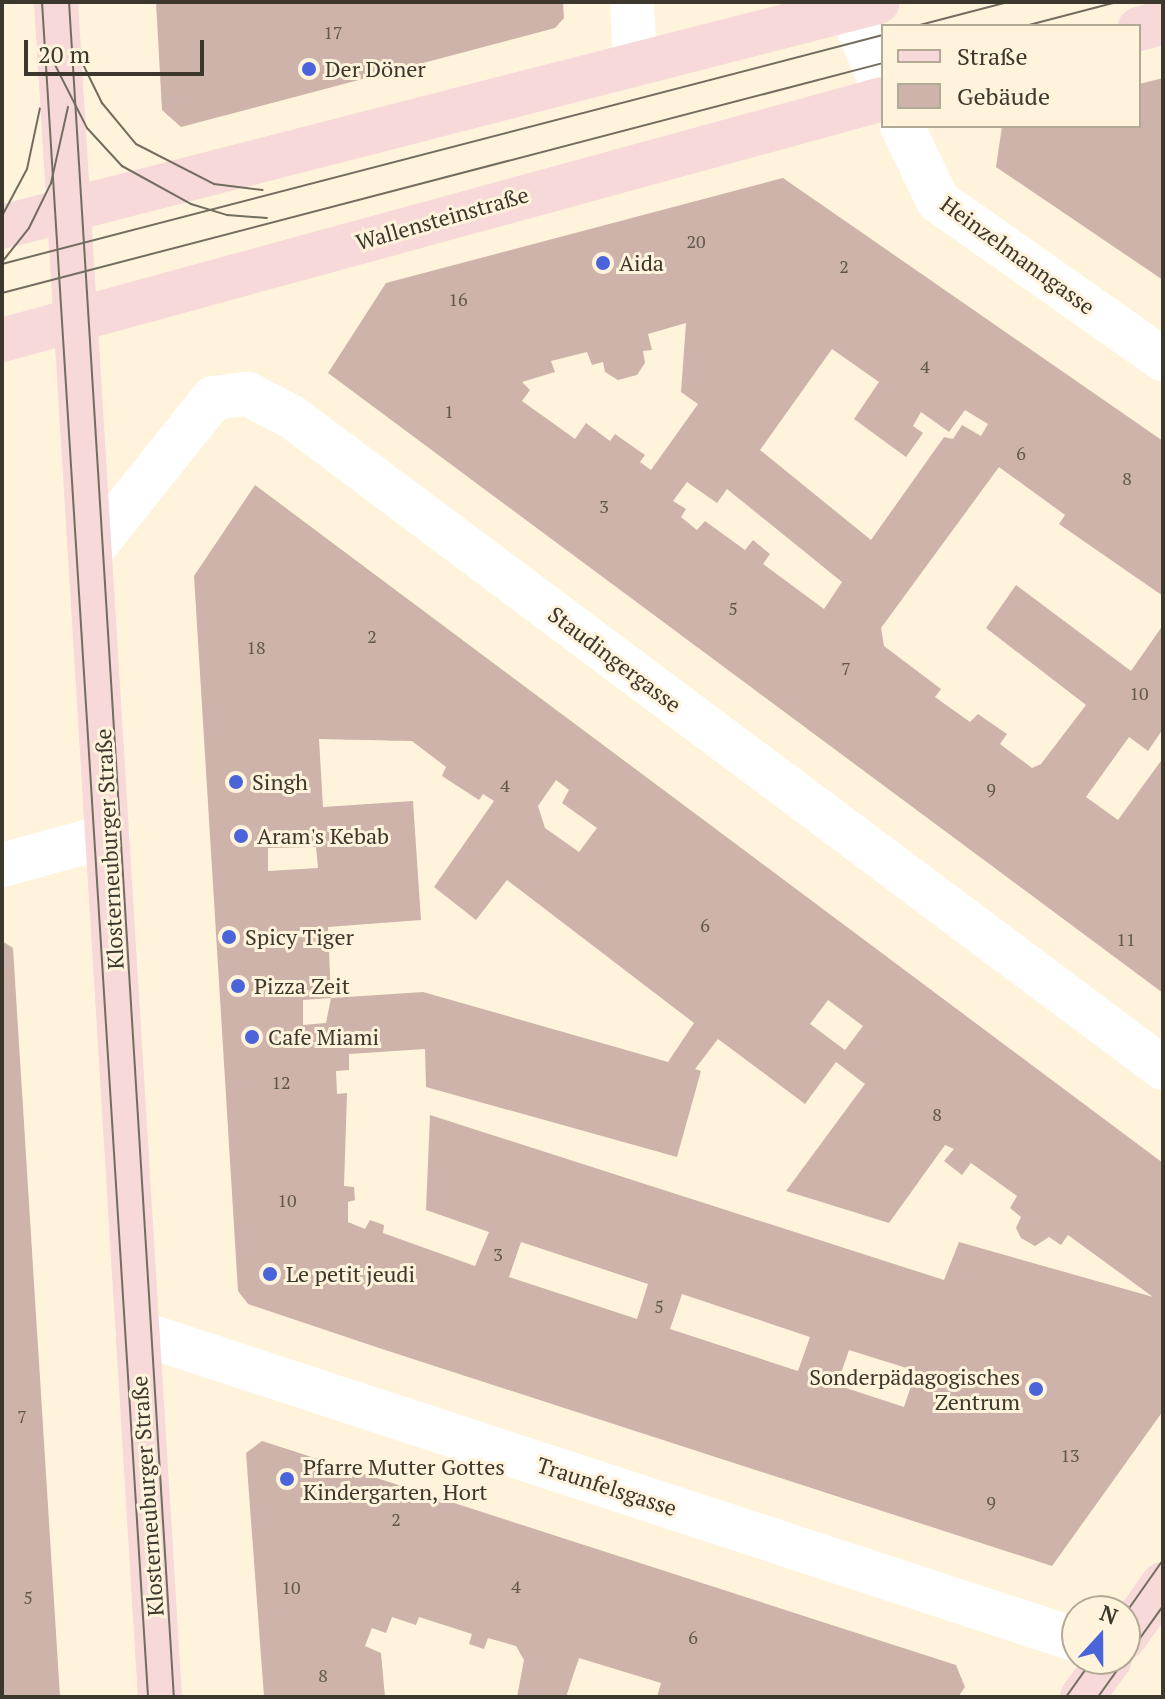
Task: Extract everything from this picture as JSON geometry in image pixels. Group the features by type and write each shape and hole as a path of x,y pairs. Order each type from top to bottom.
{"main road":[{"name":"Klosterneuburger Straße","path":"56,2 160,1697"},
{"path":"2,227 864,5"},
{"path":"1141,28 1163,22"},
{"name":"Wallensteinstraße","path":"2,340 78,322 604,172 881,100"},
{"path":"1141,1615 1163,1584"},
{"path":"1082,1697 1098,1675"}],"street":[{"path":"632,2 635,62"},
{"path":"864,5 881,78"},
{"name":"Heinzelmanngasse","path":"903,128 938,201 1163,359"},
{"name":"Staudingergasse","path":"91,551 213,398 248,394 292,417 1163,1068"},
{"path":"2,865 108,836"},
{"name":"Traunfelsgasse","path":"137,1332 1061,1635"}],"building":[{"path":"156,2 563,2 564,18 555,28 181,127 162,110"},
{"path":"1163,78 1163,280 996,167 1002,128 1141,128 1141,84"},
{"path":"783,178 1163,441 1163,596 1059,524 1065,515 999,467 881,628 884,646 941,689 935,697 970,722 978,714 1007,734 1000,744 1032,768 1041,764 1086,705 986,628 1016,585 1131,671 1163,625 1163,729 1148,751 1129,737 1086,797 1118,820 1163,758 1163,993 328,373 386,283","holes":["686,323 681,392 698,404 651,470 640,462 645,455 615,434 610,441 586,423 575,439 522,401 530,390 522,382 555,372 551,361 587,352 592,365 603,362 605,372 618,380 637,375 645,363 643,351 652,350 648,334","832,349 879,382 854,419 906,457 923,433 913,426 921,412 949,432 965,410 988,424 981,436 962,425 953,439 944,437 871,540 760,450","687,482 717,503 727,489 842,582 824,609 763,564 770,554 753,540 745,550 705,521 697,530 681,517 686,509 673,501"]},
{"path":"255,485 1163,1163 1163,1411 1052,1566 248,1304 238,1291 194,576","holes":["319,739 412,741 446,767 442,776 479,800 483,794 494,801 434,887 476,920 507,880 694,1023 668,1062 423,992 331,998 328,927 421,920 413,801 323,807","556,780 569,790 562,803 597,828 579,852 545,828 538,806","316,847 318,868 268,871 268,848","331,998 326,1023 303,1025 303,1000","828,1000 863,1026 845,1050 810,1024","718,1039 805,1104 836,1062 865,1084 786,1191 889,1223 945,1145 954,1149 944,1161 962,1175 971,1163 1017,1196 1010,1208 1021,1217 1016,1228 1021,1238 1035,1246 1049,1237 1061,1245 1068,1235 1153,1297 959,1242 944,1280 430,1115 426,1210 489,1232 475,1266 383,1233 384,1225 370,1220 365,1229 348,1222 348,1202 355,1200 354,1187 344,1186 347,1093 337,1094 336,1071 349,1070 349,1054 425,1049 426,1087 677,1157 701,1071 695,1069","521,1242 648,1284 637,1319 509,1277","682,1294 810,1337 798,1371 670,1329","849,1350 916,1371 904,1407 837,1385"]},
{"path":"2,941 13,948 60,1697 2,1697"},
{"path":"262,1441 956,1665 965,1687 958,1697 657,1697 661,1683 579,1658 566,1697 517,1697 524,1660 516,1646 488,1638 484,1649 469,1644 472,1634 419,1617 416,1625 392,1617 386,1633 372,1628 365,1646 381,1653 385,1697 264,1697 246,1453"}],"tram line":[{"path":"42,2 148,1697"},
{"path":"69,2 174,1697"},
{"path":"924,24 1008,2"},
{"path":"1033,24 1117,2"},
{"path":"2,264 881,36"},
{"path":"77,52 102,103 136,144 214,184 263,190"},
{"path":"50,55 87,128 122,166 191,204 227,215 267,218"},
{"path":"2,293 881,64"},
{"path":"2,262 29,228 51,183 68,107"},
{"path":"2,216 27,169 40,108"},
{"path":"1138,1595 1163,1560"},
{"path":"1098,1697 1163,1606"},
{"path":"1066,1697 1082,1675"}],"place":[{"name":"Der Döner","path":"309,69"},
{"name":"Aida","path":"603,263"},
{"name":"Singh","path":"236,782"},
{"name":"Aram's Kebab","path":"241,836"},
{"name":"Spicy Tiger","path":"229,937"},
{"name":"Pizza Zeit","path":"238,986"},
{"name":"Cafe Miami","path":"252,1037"},
{"name":"Le petit jeudi","path":"270,1274"},
{"name":"Sonderpädagogisches Zentrum","path":"1036,1389"},
{"name":"Pfarre Mutter Gottes Kindergarten, Hort","path":"287,1479"}]}
